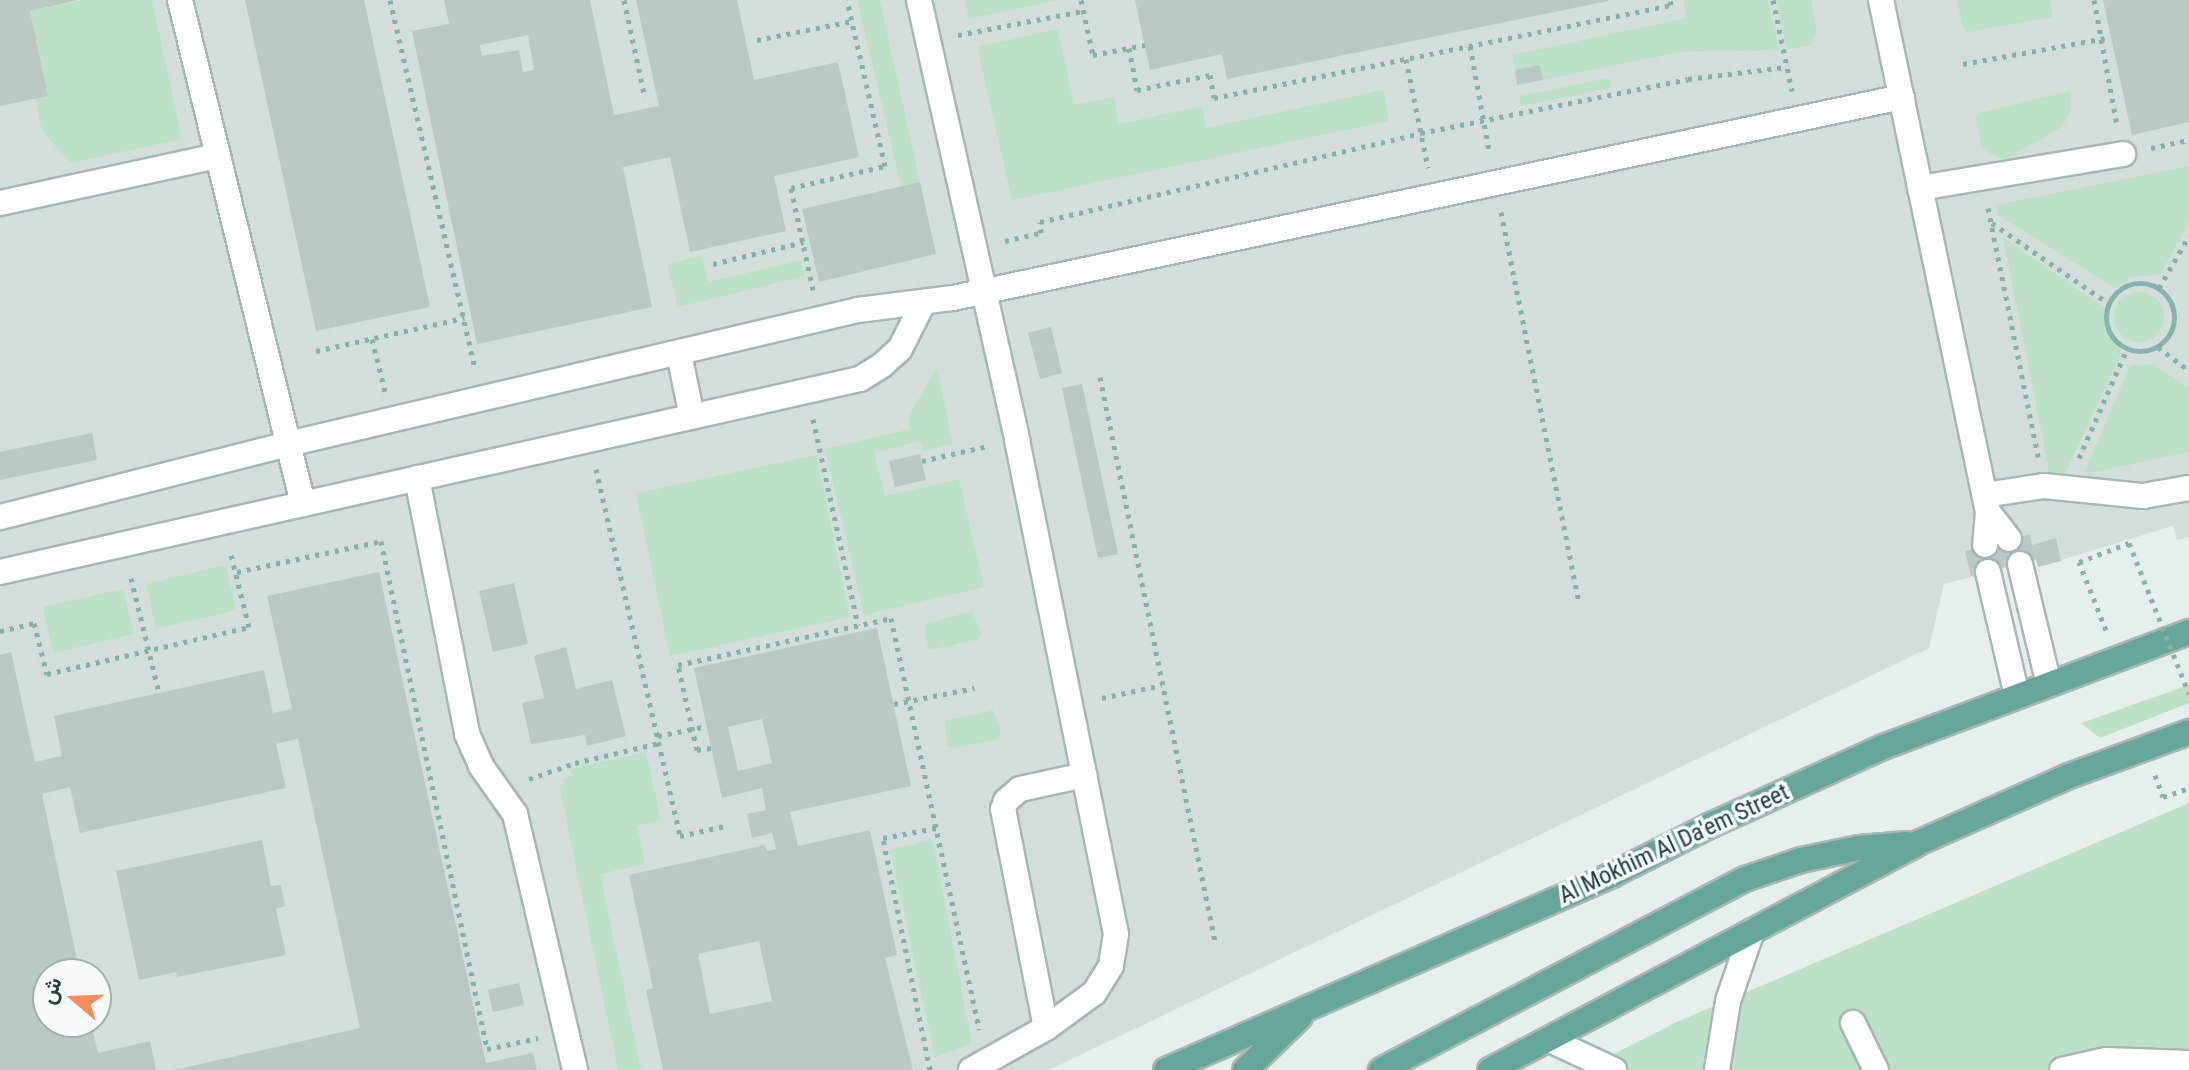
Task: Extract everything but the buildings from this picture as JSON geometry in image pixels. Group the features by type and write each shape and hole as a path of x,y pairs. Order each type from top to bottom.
{"main road":[{"name":"Al Mokhim Al Da'em Street","path":"1166,1070 1612,875 1709,826 1883,747 2189,632"},
{"path":"1490,1070 1918,843 2069,776 2189,732"},
{"path":"1381,1070 1745,879 1801,860 1859,848 1918,843"},
{"path":"1245,1070 1308,1009"}],"lane":[{"path":"180,0 303,504"},
{"path":"919,0 1017,440 1116,934 1108,973 1094,993 1046,1028 979,1066"},
{"path":"1881,0 1987,504 1985,545"},
{"path":"0,517 288,444 820,319 879,306 922,305 1902,97"},
{"path":"1920,188 2123,154"},
{"path":"0,203 218,156"},
{"path":"0,572 860,379 900,349 922,305"},
{"path":"679,354 692,417"},
{"path":"417,478 467,734 481,766 501,791 519,827 575,1070"},
{"path":"1987,504 2056,486 2143,496 2189,488"},
{"path":"1987,504 2009,539"},
{"path":"2020,564 2049,685"},
{"path":"1988,572 2017,696"},
{"path":"1046,1028 1003,809 1006,801 1020,789 1084,775"},
{"path":"1717,1070 1728,1001 1752,931"},
{"path":"1853,1023 1876,1070"},
{"path":"1550,1040 1614,1070"},
{"path":"2062,1070 2106,1060 2189,1063"}],"path":[{"path":"390,0 483,399"},
{"path":"624,0 645,98"},
{"path":"820,319 791,188 885,166 847,0"},
{"path":"1081,0 1093,55 1145,45"},
{"path":"1129,48 1137,90 1210,75 1214,98 1671,5 1670,0"},
{"path":"1773,0 1798,119"},
{"path":"2094,0 2123,154"},
{"path":"929,41 1083,11"},
{"path":"757,40 852,21"},
{"path":"1963,64 2111,37"},
{"path":"1470,46 1578,599"},
{"path":"1406,59 1435,198"},
{"path":"974,248 1041,233 1040,222 1421,133 1688,79 1786,67"},
{"path":"1982,178 2056,486"},
{"path":"1992,223 2108,303"},
{"path":"2159,288 2189,236"},
{"path":"713,264 803,242"},
{"path":"2141,282 2159,288 2167,295 2174,313 2171,332 2158,347 2142,351 2127,349 2108,330 2108,303 2121,288 2130,284 2141,282"},
{"path":"316,351 464,318"},
{"path":"372,339 392,419"},
{"path":"2158,347 2189,370"},
{"path":"2056,486 2127,349"},
{"path":"1100,377 1215,941"},
{"path":"807,391 858,625"},
{"path":"590,440 680,836 725,826"},
{"path":"922,461 1017,440"},
{"path":"237,572 381,541 487,1049 566,1032"},
{"path":"2117,659 2079,562 2129,543 2189,694"},
{"path":"0,631 34,623 47,674 249,627 233,555 218,558"},
{"path":"117,582 146,575"},
{"path":"131,578 159,693"},
{"path":"711,748 697,750 678,665 891,618 936,828 979,1066"},
{"path":"1070,705 1163,685"},
{"path":"894,704 974,688"},
{"path":"501,791 555,769 707,726"},
{"path":"2163,797 2189,788"},
{"path":"930,1070 883,838 936,828"}],"shaded area":[{"path":"0,0 2189,0 2189,537 2177,540 2173,526 2038,567 2036,560 1944,584 1929,648 1049,1070 0,1070"}],"green space":[{"path":"84,0 152,0 182,139 71,163 42,131 35,99 48,96 30,11"},
{"path":"857,0 880,0 920,182 901,186"},
{"path":"965,0 1058,0 969,19"},
{"path":"1683,0 1768,0 1779,50 1679,52 1543,80 1540,66 1515,70 1512,55 1687,18"},
{"path":"1776,0 1811,0 1817,33 1811,45 1787,50"},
{"path":"1957,0 2049,0 2053,17 1968,32 1963,28"},
{"path":"1058,29 1074,105 1114,97 1119,124 1202,106 1206,128 1383,90 1389,121 1012,200 977,47"},
{"path":"1609,78 1611,88 1521,106 1520,96"},
{"path":"2071,91 2071,112 2059,129 2004,160 1982,149 1975,117 1978,113"},
{"path":"2189,166 2189,222 2160,275 2131,277 2115,288 1998,215 1996,205"},
{"path":"2003,237 2105,308 2109,337 2122,352 2065,473 2050,476"},
{"path":"702,256 709,282 801,260 805,276 678,307 667,264"},
{"path":"2139,292 2157,299 2164,317 2157,335 2139,342 2121,335 2114,317 2121,299"},
{"path":"2153,364 2189,388 2189,452 2084,474 2130,365"},
{"path":"937,368 953,444 923,451 920,441 874,453 885,496 959,479 984,587 864,615 825,449 910,429 909,415"},
{"path":"816,455 850,617 670,656 636,493"},
{"path":"226,565 236,610 156,629 146,584"},
{"path":"123,589 134,634 53,653 43,607"},
{"path":"972,611 981,633 978,639 932,650 928,648 924,624"},
{"path":"2189,685 2189,703 2100,738 2081,723"},
{"path":"993,710 1001,732 998,739 953,748 947,745 945,721"},
{"path":"646,752 661,820 637,826 645,864 600,874 641,1070 618,1070 559,785 564,784 563,778 572,776 570,769"},
{"path":"2189,803 2189,1070 1582,1070 1677,1022"},
{"path":"933,840 972,1044 935,1057 890,849"}]}
